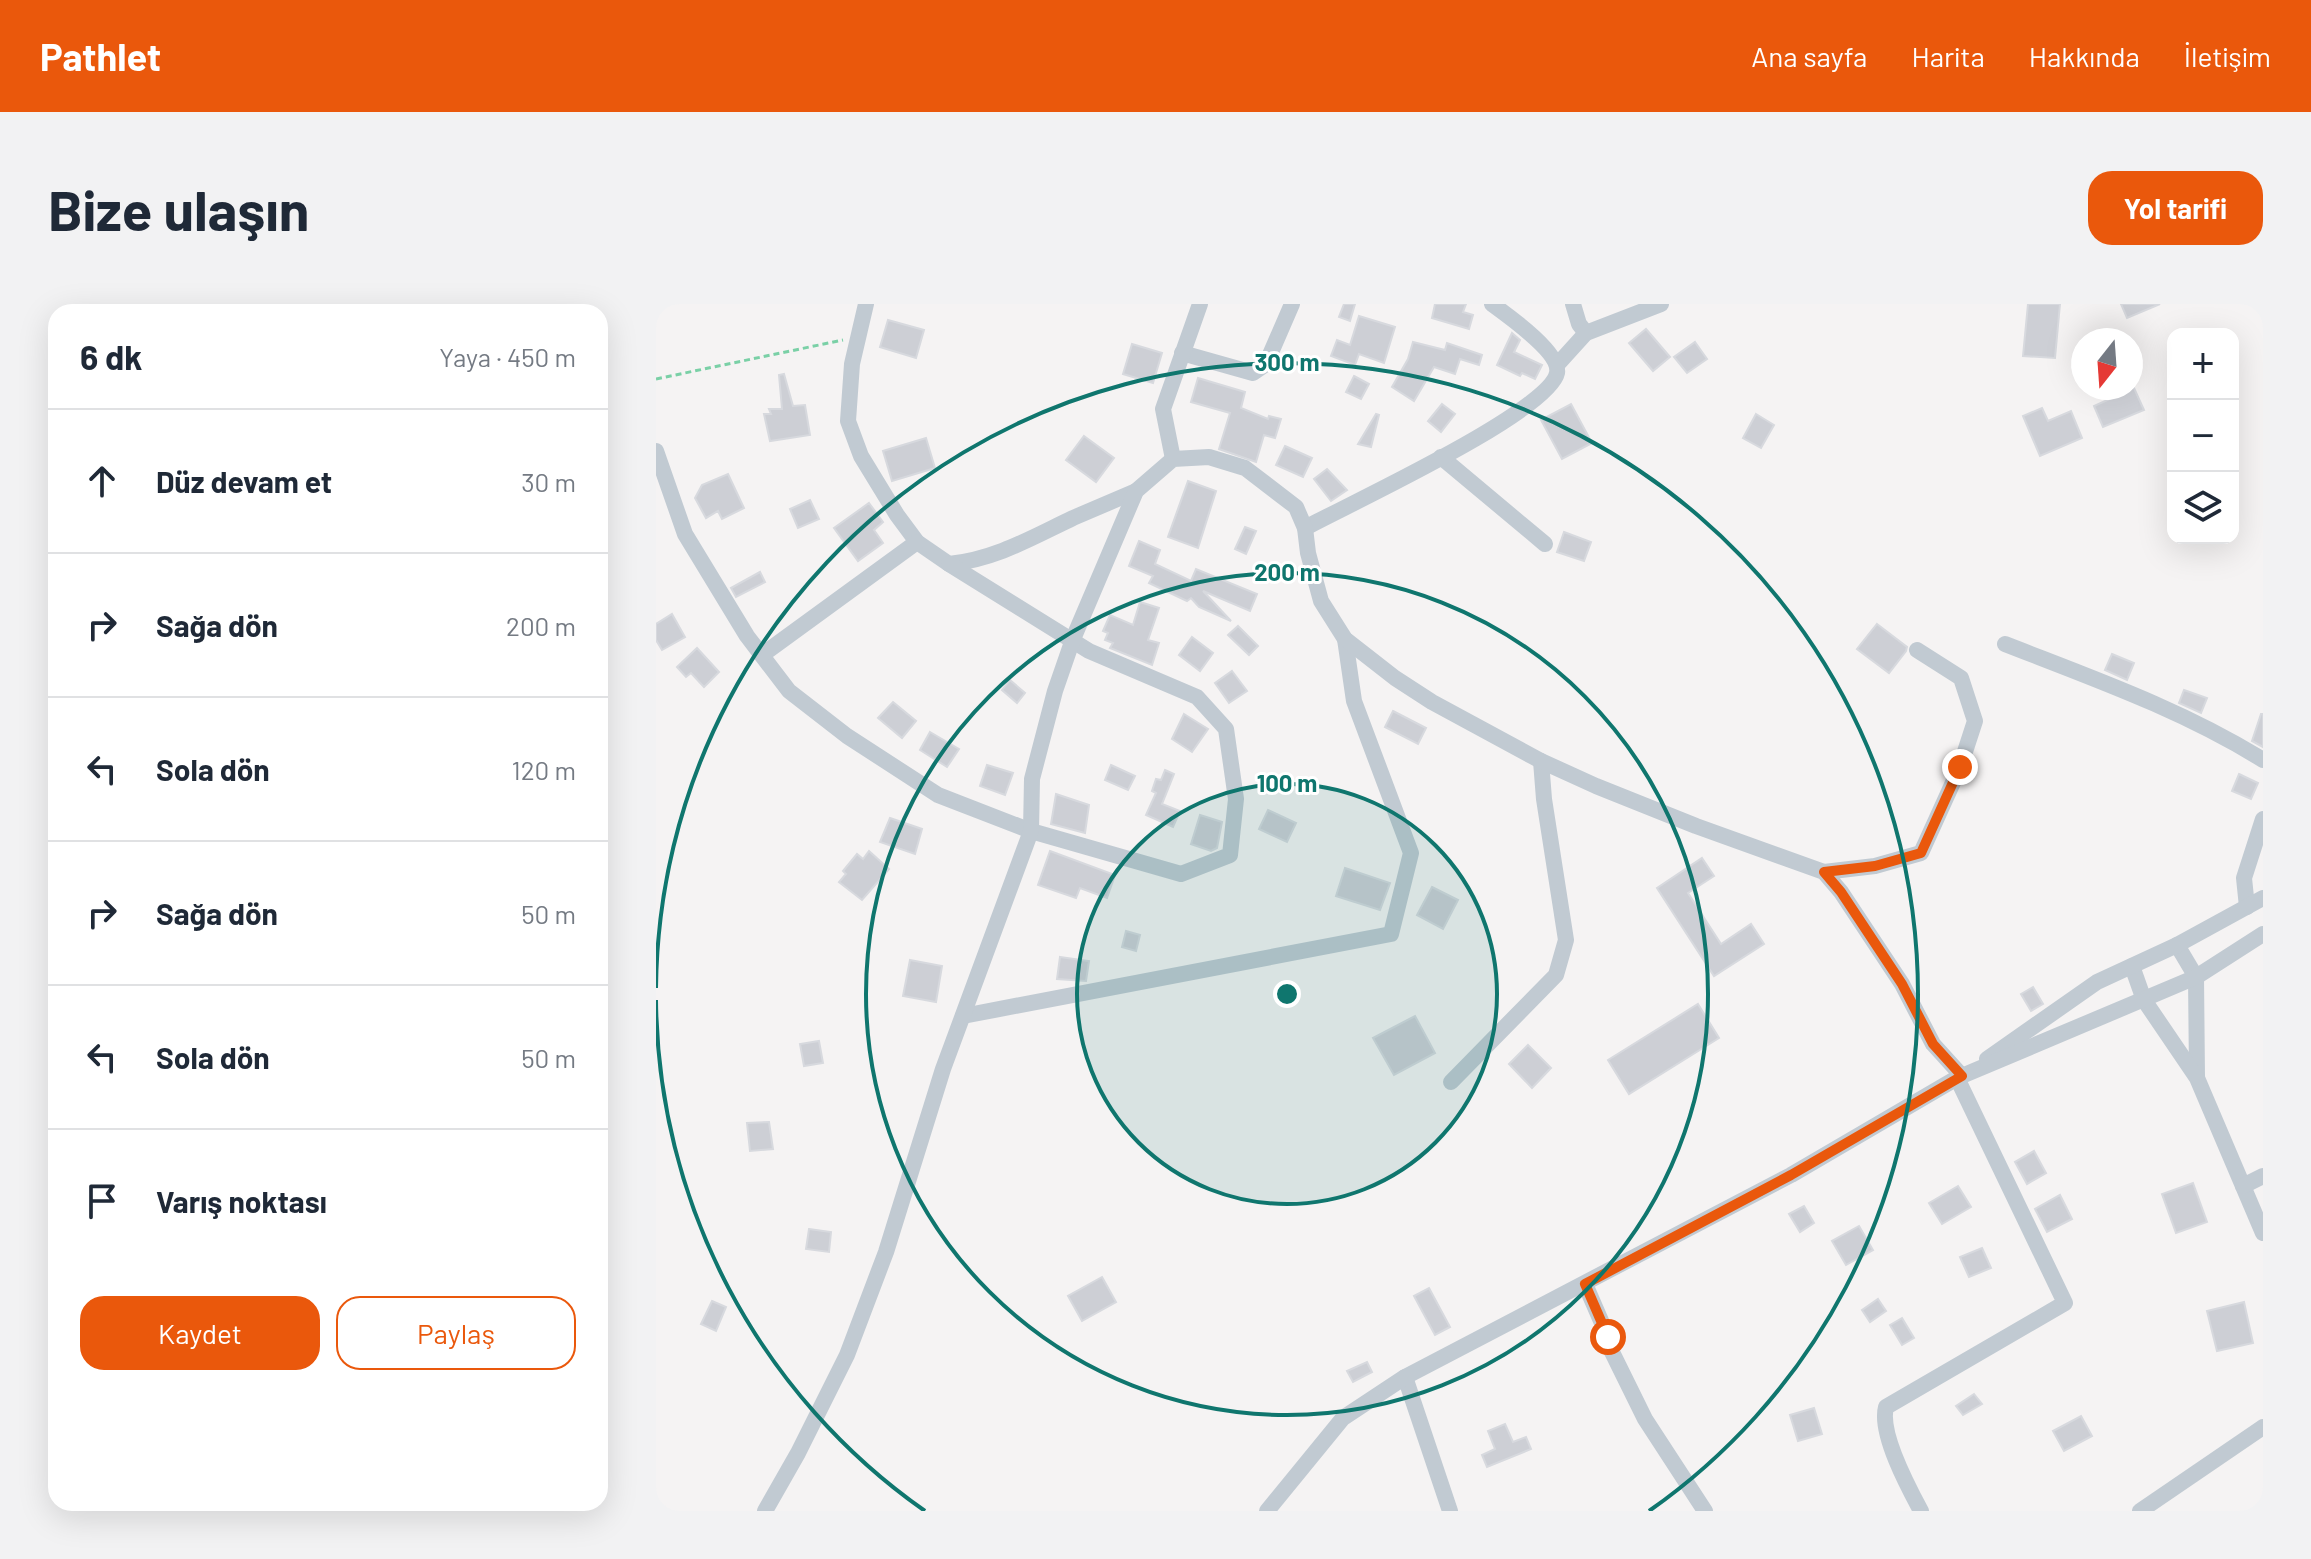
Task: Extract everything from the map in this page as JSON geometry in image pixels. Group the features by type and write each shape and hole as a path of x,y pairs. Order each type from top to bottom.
{"street":[{"path":"656,451 685,534 747,636 789,691 847,736 938,795 1031,831 1181,874 1230,855 1236,799 1226,729 1197,697 1089,651 917,542 861,456 848,421 852,364 866,304"},
{"path":"1173,459 1163,409 1200,304"},
{"path":"1182,353 1253,373 1266,364 1292,304"},
{"path":"1305,528 1493,430 1527,407 1557,375 1557,365 1548,351 1515,320 1492,304"},
{"path":"1573,304 1579,324 1586,333"},
{"path":"1557,365 1586,333 1661,304"},
{"path":"949,564 981,558 1027,542 1136,491 1173,459 1209,457 1245,468 1296,507 1305,528 1308,553 1321,601 1345,639 1395,678 1432,702 1541,761 1696,826 1824,872 1875,866 1921,853 1960,767 1975,721 1961,678 1917,650"},
{"path":"1441,457 1545,544"},
{"path":"765,1511 847,1355 886,1252 943,1069 1031,831 1032,779 1055,691 1073,639 1136,491"},
{"path":"762,655 917,542"},
{"path":"963,1016 1391,934 1411,853 1354,701 1345,639"},
{"path":"2005,644 2112,686 2225,736 2263,760"},
{"path":"1451,1082 1556,975 1566,940 1541,761"},
{"path":"2247,907 2244,878 2263,819"},
{"path":"1824,872 1841,892 1902,984 1933,1044 1960,1077 2065,1303 1886,1407 1886,1432 1921,1511"},
{"path":"1267,1511 1343,1418 1405,1377 1791,1175 1960,1077 2097,982 2177,945 2263,898"},
{"path":"1960,1077 2196,977 2263,934"},
{"path":"2177,945 2196,977 2197,1078"},
{"path":"2132,966 2144,1000 2197,1078 2263,1233"},
{"path":"2243,1186 2263,1176"},
{"path":"1585,1284 1610,1348 1645,1419 1705,1511"},
{"path":"1405,1377 1450,1511"},
{"path":"2140,1511 2263,1427"}],"path":[{"path":"656,379 858,336"}],"building":[{"path":"1344,304 1355,304 1350,321 1339,317"},
{"path":"1435,304 1466,304 1463,312 1473,315 1469,329 1432,318"},
{"path":"2028,304 2060,304 2055,358 2023,356"},
{"path":"2121,304 2160,304 2127,318"},
{"path":"1359,316 1395,327 1384,363 1359,354 1355,365 1331,356 1337,340 1350,345"},
{"path":"888,320 924,330 916,358 880,347"},
{"path":"1646,329 1670,357 1653,371 1629,343"},
{"path":"1512,333 1520,340 1514,352 1542,365 1535,379 1497,365"},
{"path":"1413,342 1445,350 1447,343 1482,355 1479,365 1460,359 1455,374 1434,367 1414,401 1392,387 1408,359"},
{"path":"1695,342 1707,359 1687,373 1674,357"},
{"path":"1132,344 1162,353 1153,383 1123,374"},
{"path":"784,374 793,406 805,405 810,435 770,441 764,414 771,414 769,409 782,409 779,375"},
{"path":"1354,376 1369,384 1361,399 1346,392"},
{"path":"1198,378 1245,392 1241,408 1268,419 1269,416 1281,419 1275,438 1264,435 1256,462 1219,449 1230,413 1191,402"},
{"path":"2108,400 2139,400 2144,410 2103,427 2094,406"},
{"path":"1442,404 1455,414 1441,432 1428,421"},
{"path":"1571,404 1592,443 1562,459 1541,420"},
{"path":"2042,408 2048,421 2071,411 2082,438 2040,456 2023,416"},
{"path":"1376,414 1379,415 1371,447 1358,444"},
{"path":"1756,414 1774,425 1761,448 1743,438"},
{"path":"1084,436 1114,458 1096,482 1066,460"},
{"path":"926,438 935,468 892,481 883,451"},
{"path":"1285,446 1312,458 1303,477 1276,465"},
{"path":"1327,469 1347,490 1331,501 1314,479"},
{"path":"728,474 744,508 722,519 718,511 706,518 695,498 702,485"},
{"path":"1188,481 1216,491 1198,548 1168,537"},
{"path":"810,500 819,519 798,528 790,509"},
{"path":"869,503 883,522 874,530 883,543 858,561 834,528"},
{"path":"1245,527 1256,531 1246,554 1235,549"},
{"path":"1564,532 1591,542 1584,561 1557,552"},
{"path":"1139,541 1160,550 1155,564 1191,581 1196,569 1257,594 1250,611 1203,591 1231,621 1199,607 1191,598 1187,601 1149,583 1153,576 1129,566"},
{"path":"760,572 765,582 736,597 731,588"},
{"path":"1140,602 1159,608 1148,640 1159,643 1152,665 1110,648 1113,643 1105,640 1108,633 1103,631 1110,615 1133,625"},
{"path":"672,614 685,637 662,650 656,640 656,624"},
{"path":"1877,624 1907,647 1889,673 1857,649"},
{"path":"1238,626 1258,646 1249,655 1228,635"},
{"path":"1192,637 1213,653 1200,671 1179,655"},
{"path":"697,648 719,672 704,687 691,673 686,677 677,667"},
{"path":"2112,654 2134,663 2127,680 2105,670"},
{"path":"1232,671 1247,691 1229,703 1215,683"},
{"path":"1010,680 1025,693 1017,703 1002,690"},
{"path":"2184,690 2207,698 2201,713 2179,703"},
{"path":"893,702 916,721 902,738 878,718"},
{"path":"1393,711 1426,728 1418,744 1385,727"},
{"path":"1184,714 1208,729 1192,752 1172,739"},
{"path":"2263,714 2263,747 2252,741"},
{"path":"930,732 959,749 947,767 920,750"},
{"path":"987,765 1013,773 1005,795 980,786"},
{"path":"1111,765 1135,776 1128,790 1105,780"},
{"path":"1165,770 1174,774 1162,804 1180,811 1173,827 1146,815 1156,793 1152,791 1156,779 1161,780"},
{"path":"2239,774 2258,783 2251,799 2232,791"},
{"path":"1056,794 1089,805 1085,833 1051,824"},
{"path":"1268,810 1296,823 1287,842 1259,829"},
{"path":"1200,815 1222,822 1217,848 1211,851 1191,844"},
{"path":"890,818 922,829 915,854 880,842"},
{"path":"869,851 889,869 862,900 839,882 846,874 843,871 857,854 863,859"},
{"path":"1050,851 1115,875 1107,898 1080,888 1076,898 1038,885"},
{"path":"1702,858 1714,876 1688,893 1721,944 1751,924 1764,944 1714,976 1657,888"},
{"path":"1345,868 1390,883 1380,910 1336,896"},
{"path":"1432,887 1458,900 1443,929 1417,915"},
{"path":"1126,931 1140,935 1136,951 1122,947"},
{"path":"1060,957 1089,961 1086,981 1057,979"},
{"path":"910,960 942,966 936,1002 903,996"},
{"path":"2033,987 2043,1004 2031,1011 2021,994"},
{"path":"1698,1004 1719,1038 1629,1094 1608,1060"},
{"path":"1415,1016 1435,1053 1394,1075 1373,1038"},
{"path":"819,1041 823,1063 804,1066 800,1044"},
{"path":"1528,1045 1551,1068 1532,1088 1509,1064"},
{"path":"769,1122 773,1149 750,1151 747,1123"},
{"path":"2034,1151 2046,1173 2027,1184 2015,1162"},
{"path":"2193,1183 2207,1222 2176,1233 2162,1194"},
{"path":"1958,1186 1971,1207 1942,1224 1929,1203"},
{"path":"2060,1195 2072,1219 2047,1232 2035,1209"},
{"path":"1804,1206 1814,1223 1800,1232 1789,1214"},
{"path":"1859,1226 1873,1250 1846,1265 1832,1241"},
{"path":"809,1229 831,1232 829,1252 806,1249"},
{"path":"1982,1248 1991,1268 1969,1277 1960,1257"},
{"path":"1102,1277 1116,1302 1082,1321 1068,1296"},
{"path":"1429,1288 1450,1327 1435,1335 1414,1296"},
{"path":"1878,1299 1886,1311 1870,1322 1862,1310"},
{"path":"712,1301 726,1307 716,1331 701,1324"},
{"path":"2244,1302 2253,1343 2217,1351 2207,1311"},
{"path":"1902,1318 1914,1338 1902,1345 1890,1325"},
{"path":"1367,1362 1372,1372 1353,1382 1347,1371"},
{"path":"1974,1394 1982,1404 1963,1415 1956,1406"},
{"path":"1814,1408 1822,1434 1798,1441 1790,1415"},
{"path":"2081,1416 2092,1436 2064,1451 2053,1431"},
{"path":"1505,1424 1513,1442 1526,1437 1531,1449 1487,1467 1482,1455 1495,1449 1488,1431"}],"route":[{"path":"1608,1337 1585,1284 1791,1175 1962,1076 1933,1044 1902,984 1841,892 1824,872 1875,866 1921,853 1960,767"}]}
